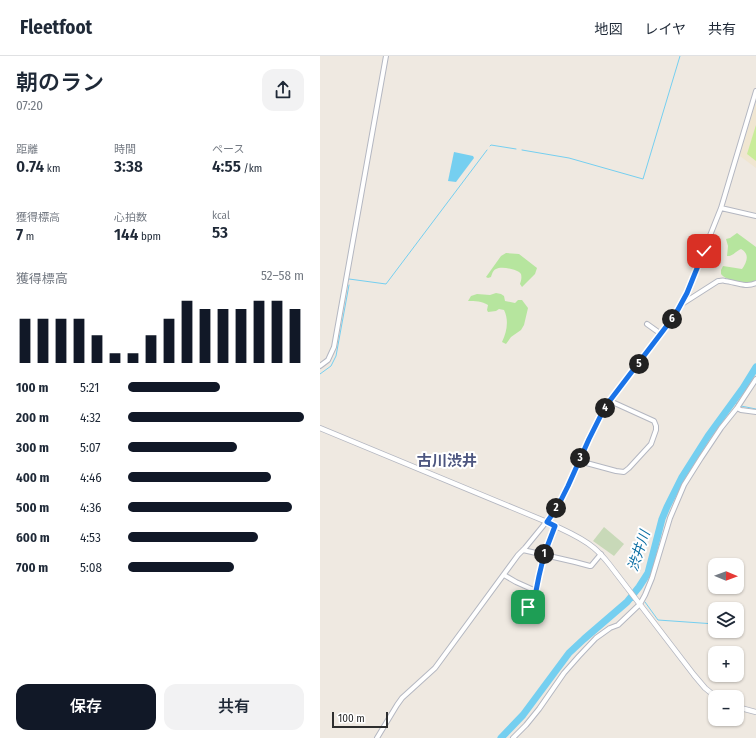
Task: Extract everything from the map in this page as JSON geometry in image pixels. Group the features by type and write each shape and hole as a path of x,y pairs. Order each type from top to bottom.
{"street":[{"path":"320,366 328,360 334,347 386,56"},
{"path":"377,738 402,698 435,668 518,555 547,522 561,499 600,417 610,401 669,324 681,304 687,293 721,208 756,91"},
{"path":"721,208 756,216"},
{"path":"681,304 718,281 725,280 746,285 753,285 756,283"},
{"path":"647,324 661,334"},
{"path":"513,738 539,709 564,673 578,656 596,638 610,628 618,625 640,603 652,578 670,518 684,485 717,434 737,408 756,379"},
{"path":"579,461 624,472 651,444 656,430 654,421 610,401"},
{"path":"737,408 756,412"},
{"path":"320,428 547,522 589,544 601,554 694,675 708,690"},
{"path":"538,621 528,613 528,607 536,591 544,555 555,526"},
{"path":"523,550 590,566 601,554"},
{"path":"504,575 536,591"},
{"path":"744,709 756,712"}],"shaded area":[{"path":"756,102 756,168 740,156"}],"green space":[{"path":"756,125 756,161 747,154"},
{"path":"737,233 756,247 756,280 751,283 734,281 721,274 723,266 742,269 745,264 747,256 741,249 731,256 727,256 728,246 726,239"},
{"path":"506,253 519,254 537,268 535,274 522,287 520,284 521,274 513,269 498,268 494,270 491,277 486,277 501,256"},
{"path":"496,293 504,296 505,301 515,303 518,300 522,300 528,308 524,325 521,330 511,337 506,344 502,342 507,326 506,314 504,310 499,309 488,312 488,305 468,301 471,296 477,294 490,295"},
{"path":"604,527 624,544 614,556 593,541"}],"water":[{"path":"454,152 473,156 474,158 456,182 448,181"}],"waterway":[{"path":"522,150 569,158 643,179 680,56"},
{"path":"490,146 516,149"},
{"path":"349,279 386,284 487,150"},
{"path":"320,374 331,366 336,356 349,285"},
{"name":"渋井川","path":"501,738 523,715 569,653 627,602 639,587 648,573 662,519 682,477 708,436 743,388 756,367"},
{"name":"渋井川","path":"733,401 737,404"},
{"path":"741,406 756,409"},
{"name":"渋井川","path":"627,602 634,600"},
{"path":"645,602 658,620 708,624"}],"district":[{"name":"古川渋井","path":"447,461"}],"route":[{"path":"528,607 536,591 544,555 555,526 547,522 558,506 605,407 675,315 687,293 704,251"}]}
